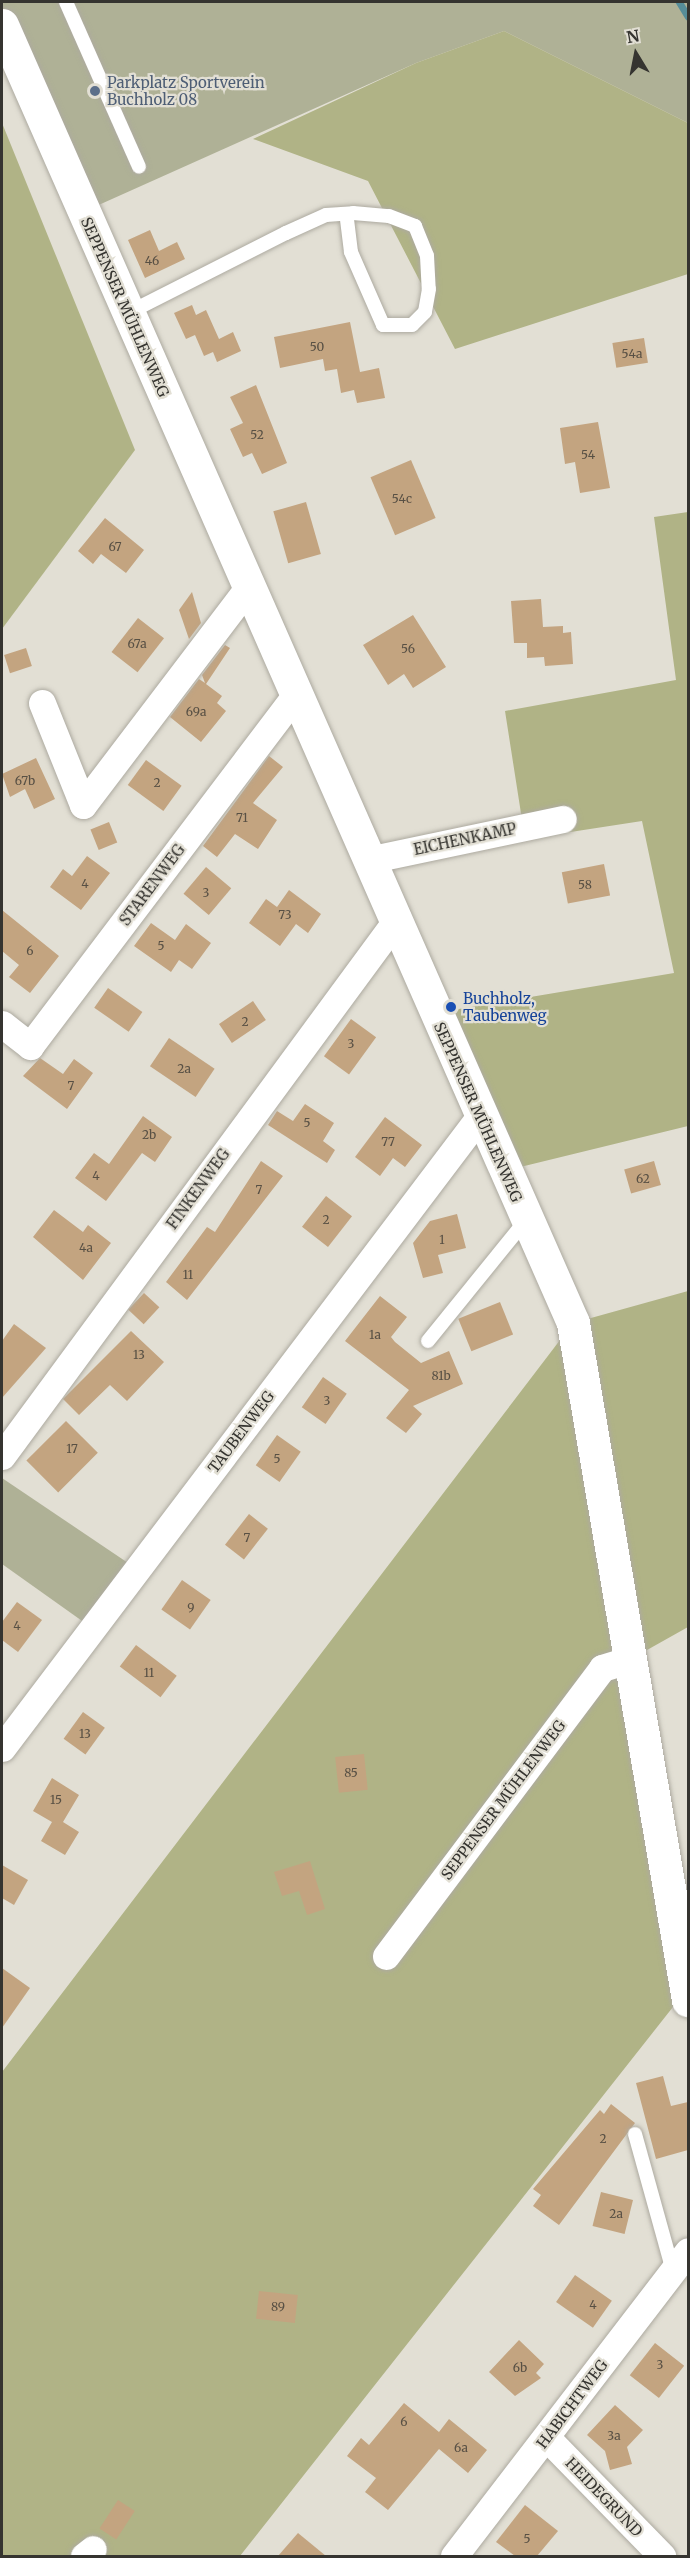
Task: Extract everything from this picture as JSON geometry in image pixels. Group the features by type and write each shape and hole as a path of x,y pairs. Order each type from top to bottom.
{"street":[{"name":"SEPPENSER MÜHLENWEG","path":"2,25 573,1323 688,2000"},
{"path":"42,703 83,805 248,588"},
{"name":"STARENWEG","path":"2,1024 30,1046 295,695"},
{"name":"EICHENKAMP","path":"368,860 563,819"},
{"name":"FINKENWEG","path":"2,1456 395,922"},
{"name":"TAUBENWEG","path":"2,1748 480,1116"},
{"name":"SEPPENSER MÜHLENWEG","path":"386,1956 602,1668 631,1659"},
{"name":"HABICHTWEG","path":"454,2556 681,2261"},
{"name":"HEIDEGRUND","path":"547,2438 662,2556"}],"lane":[{"path":"66,2 139,167"},
{"path":"128,313 286,233 326,215 346,214 388,216 415,226 427,256 429,289 425,312 412,324 383,325 351,252 346,214"},
{"path":"428,1341 526,1220"},
{"path":"635,2134 681,2261"}],"green space":[{"path":"2,2 688,2 688,123 504,31 416,63 83,212 2,25"},
{"path":"504,31 688,123 688,274 455,349 368,181 253,139 416,63"},
{"path":"2,123 135,450 2,629"},
{"path":"688,512 688,1126 504,1171 435,1013 674,973 642,821 525,839 505,711 676,680 654,517"},
{"path":"688,1291 688,1627 631,1659 684,1993 240,2556 2,2556 2,2072 573,1323"},
{"path":"2,1478 137,1569 92,1628 2,1564"}],"building":[{"path":"150,230 159,251 177,242 185,259 145,278 128,240"},
{"path":"192,305 196,315 206,310 219,339 233,332 241,351 217,362 213,352 204,356 195,335 186,339 174,313"},
{"path":"350,322 360,372 379,368 385,398 357,403 354,390 341,393 337,369 325,371 323,359 280,368 274,337"},
{"path":"644,338 648,363 616,368 612,343"},
{"path":"256,385 287,463 262,474 252,453 243,457 230,429 243,423 230,397"},
{"path":"598,422 610,488 580,493 575,462 565,464 560,428"},
{"path":"411,460 436,518 395,535 370,477"},
{"path":"306,502 321,554 288,563 273,511"},
{"path":"105,518 144,550 126,573 101,554 93,564 78,551"},
{"path":"192,592 201,623 189,639 179,610"},
{"path":"541,599 543,627 563,626 563,633 571,632 573,664 545,666 544,657 527,658 527,643 514,643 511,601"},
{"path":"413,615 446,667 413,688 404,674 388,685 363,645"},
{"path":"138,618 164,638 138,672 112,652"},
{"path":"225,645 230,648 206,684 222,696 217,703 226,711 201,742 170,717 199,679 205,683 202,675"},
{"path":"26,648 32,666 10,673 4,655"},
{"path":"269,756 283,767 253,803 277,820 258,849 235,834 217,857 203,846"},
{"path":"36,758 55,799 34,809 25,789 10,797 2,774"},
{"path":"146,760 182,786 163,811 128,785"},
{"path":"109,822 117,842 99,850 90,829"},
{"path":"87,856 110,873 81,910 50,887 63,869 72,876"},
{"path":"604,864 610,895 568,904 562,872"},
{"path":"206,867 231,888 209,915 184,894"},
{"path":"289,890 321,914 308,933 296,924 280,946 249,923 266,899 277,907"},
{"path":"2,910 59,956 30,993 9,977 19,965 2,951"},
{"path":"151,923 175,940 186,924 211,943 192,969 179,960 171,972 134,946"},
{"path":"108,988 142,1012 129,1032 94,1008"},
{"path":"253,1001 266,1020 232,1043 219,1024"},
{"path":"351,1019 376,1037 349,1074 324,1056"},
{"path":"169,1038 215,1069 196,1097 150,1066"},
{"path":"40,1058 63,1074 74,1059 93,1073 67,1109 23,1076"},
{"path":"305,1104 334,1123 323,1141 335,1150 327,1163 268,1125 277,1111 293,1121"},
{"path":"143,1116 172,1137 155,1162 142,1153 106,1201 75,1178 94,1153 109,1164"},
{"path":"385,1117 422,1145 405,1167 393,1158 380,1176 355,1157"},
{"path":"261,1161 283,1176 187,1300 166,1282 207,1227 215,1232"},
{"path":"654,1161 661,1185 631,1194 624,1170"},
{"path":"326,1196 352,1216 328,1247 302,1227"},
{"path":"54,1210 83,1232 88,1225 111,1243 83,1280 33,1237"},
{"path":"457,1214 466,1248 438,1255 443,1273 423,1278 413,1243 430,1221"},
{"path":"144,1293 159,1307 144,1324 128,1310"},
{"path":"380,1296 407,1317 391,1337 395,1342 421,1363 449,1351 463,1384 413,1406 422,1414 406,1433 386,1418 409,1390 345,1341"},
{"path":"500,1302 513,1334 471,1351 458,1319"},
{"path":"14,1324 46,1348 2,1398 2,1341"},
{"path":"131,1331 164,1362 127,1401 110,1385 79,1415 63,1399"},
{"path":"323,1377 347,1394 326,1424 302,1407"},
{"path":"66,1421 98,1453 58,1492 26,1461"},
{"path":"277,1435 301,1452 280,1482 256,1465"},
{"path":"249,1514 268,1529 244,1560 225,1545"},
{"path":"182,1580 211,1600 190,1630 161,1609"},
{"path":"17,1602 42,1620 18,1652 2,1640 2,1622"},
{"path":"136,1645 177,1676 160,1697 120,1667"},
{"path":"83,1712 105,1728 85,1755 64,1739"},
{"path":"364,1754 368,1790 339,1793 335,1757"},
{"path":"52,1778 79,1795 63,1822 79,1832 65,1855 41,1841 52,1822 33,1811"},
{"path":"310,1861 325,1909 307,1915 299,1891 282,1896 274,1872"},
{"path":"2,1865 28,1880 14,1905 2,1898"},
{"path":"2,1968 30,1988 2,2028"},
{"path":"663,2076 671,2106 688,2102 688,2150 656,2159 636,2083"},
{"path":"611,2104 635,2123 559,2225 533,2206 541,2195 533,2189 600,2110 604,2114"},
{"path":"601,2192 633,2200 625,2234 593,2226"},
{"path":"575,2275 612,2301 593,2328 556,2302"},
{"path":"259,2291 298,2295 295,2323 256,2319"},
{"path":"519,2340 544,2364 536,2373 541,2378 515,2396 489,2372"},
{"path":"655,2343 684,2366 659,2398 630,2375"},
{"path":"404,2403 439,2432 449,2419 487,2450 468,2473 439,2449 388,2510 365,2492 376,2478 347,2456 361,2438 369,2445"},
{"path":"615,2405 643,2430 627,2447 632,2464 610,2470 605,2451 587,2435"},
{"path":"118,2500 135,2511 116,2539 99,2529"},
{"path":"525,2505 558,2531 537,2556 515,2556 496,2542"},
{"path":"298,2533 326,2556 278,2556"}],"waterway":[{"path":"679,2 688,17"}],"place":[{"name":"Parkplatz Sportverein Buchholz 08","path":"95,91"},
{"name":"Buchholz, Taubenweg","path":"451,1007"}]}
